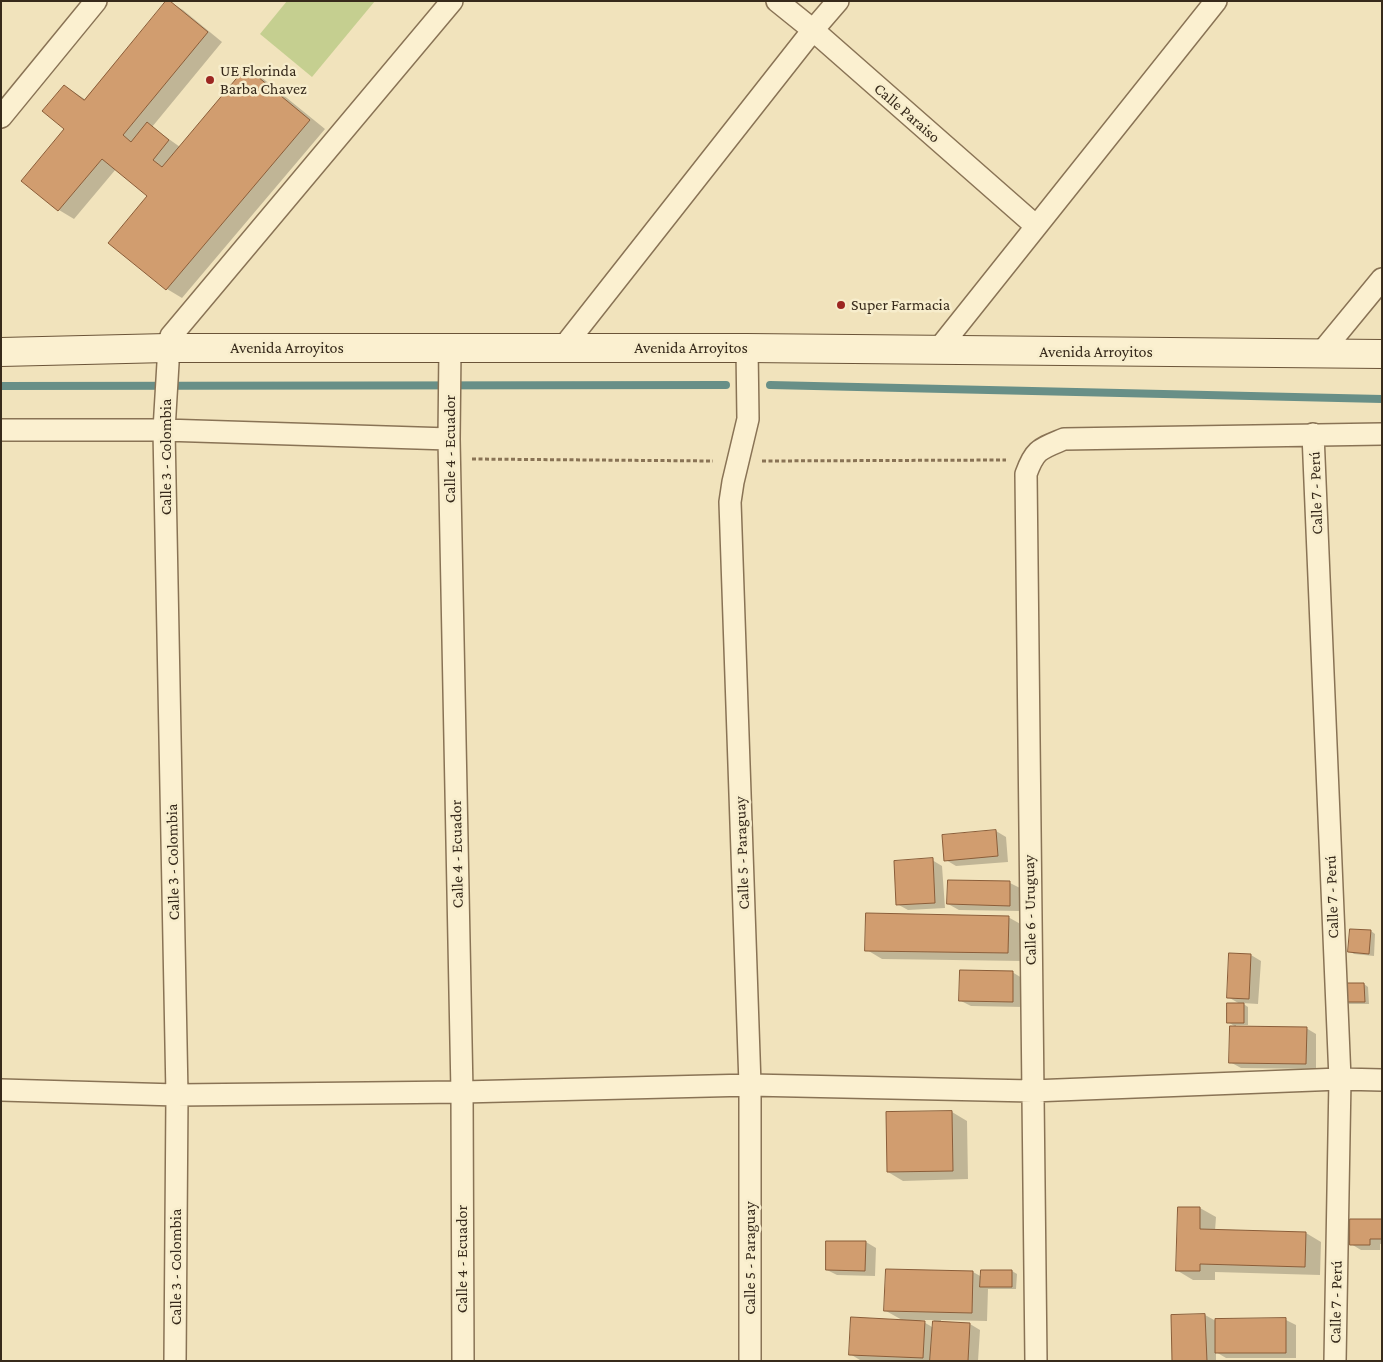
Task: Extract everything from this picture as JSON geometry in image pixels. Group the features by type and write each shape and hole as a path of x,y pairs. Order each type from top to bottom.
{"street":[{"path":"1,116 96,1"},
{"path":"168,356 171,336 452,1"},
{"name":"Calle Paraiso","path":"777,1 813,30 1036,226"},
{"path":"562,349 813,30 838,1"},
{"path":"937,351 1216,1"},
{"path":"1321,353 1382,279"},
{"name":"Avenida Arroyitos","path":"1,352 168,356 562,349 747,348 1382,354"},
{"name":"Calle 5 - Paraguay","path":"747,348 748,419 730,502 750,1085 750,1361"},
{"name":"Calle 4 - Ecuador","path":"450,352 448,429 462,1092 463,1361"},
{"name":"Calle 3 - Colombia","path":"168,356 165,423 177,1095 175,1361"},
{"path":"1,430 165,423 448,429"},
{"path":"1313,434 1382,434"},
{"name":"Calle 6 - Uruguay","path":"1036,1361 1026,474 1031,460 1040,449 1064,439 1313,434"},
{"name":"Calle 7 - Perú","path":"1313,434 1340,1080 1335,1361"},
{"path":"1,1090 177,1095 462,1092 750,1085 1032,1091 1382,1080"}],"green space":[{"path":"287,1 375,1 312,77 260,34"}],"building":[{"path":"166,1 170,1 208,32 123,135 131,142 147,122 169,140 153,160 162,167 246,67 310,120 166,290 108,243 147,196 102,159 58,211 21,181 64,129 42,111 64,85 84,100"},
{"path":"996,830 998,856 944,861 942,835"},
{"path":"933,858 935,903 896,905 894,861"},
{"path":"948,880 1010,881 1010,906 947,904"},
{"path":"866,913 1009,916 1008,953 865,951"},
{"path":"1350,929 1371,930 1369,954 1348,952"},
{"path":"1229,953 1251,954 1249,999 1227,998"},
{"path":"960,970 1013,971 1013,1002 959,1001"},
{"path":"1343,983 1364,983 1365,1002 1343,1002"},
{"path":"1227,1003 1244,1003 1244,1023 1227,1023"},
{"path":"1230,1026 1307,1027 1306,1064 1229,1063"},
{"path":"952,1111 953,1171 887,1172 886,1112"},
{"path":"1178,1207 1200,1207 1200,1229 1306,1232 1305,1267 1200,1264 1200,1271 1176,1271"},
{"path":"1350,1219 1382,1219 1382,1239 1370,1239 1370,1245 1350,1245"},
{"path":"826,1241 866,1241 865,1271 826,1270"},
{"path":"886,1269 973,1271 972,1313 884,1311"},
{"path":"981,1270 1012,1270 1012,1287 980,1287"},
{"path":"1205,1314 1207,1361 1172,1361 1171,1315"},
{"path":"851,1317 925,1321 923,1358 849,1355"},
{"path":"1286,1318 1286,1353 1215,1353 1215,1319"},
{"path":"933,1321 970,1323 968,1361 930,1361"}],"waterway":[{"path":"1,386 726,385"},
{"path":"770,385 1382,399"}],"place":[{"name":"UE Florinda Barba Chavez","path":"210,80"},
{"name":"Super Farmacia","path":"841,305"}]}
